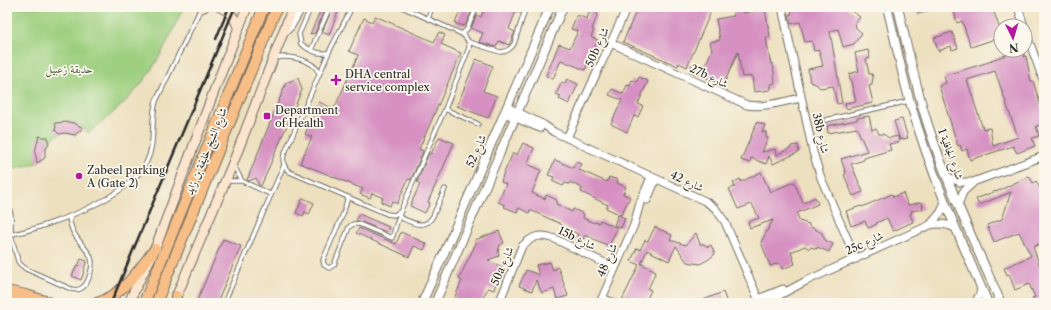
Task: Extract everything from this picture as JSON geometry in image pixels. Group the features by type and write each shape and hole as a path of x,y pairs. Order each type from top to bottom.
{"main road":[{"path":"220,7 231,13 236,20 238,28"},
{"path":"129,303 155,249 247,7"},
{"name":"شارع الشيخ خليفة بن زايد","path":"144,303 264,7"},
{"name":"شارع الشيخ خليفة بن زايد","path":"156,303 277,7"},
{"path":"175,301 224,181 233,163 293,7"},
{"path":"97,303 120,292 155,249"},
{"path":"7,292 21,303"},
{"path":"7,292 33,303"},
{"path":"7,292 26,295 51,303"}],"street":[{"path":"283,34 291,26 302,7"},
{"name":"شارع 52","path":"422,303 550,7"},
{"name":"شارع 52","path":"435,303 562,7"},
{"name":"50b شارع","path":"569,139 581,106 627,7"},
{"name":"38b شارع","path":"782,7 813,152 821,178 856,259"},
{"name":"شارع الجافلية 1","path":"888,7 910,101 925,147 955,228 988,303"},
{"name":"شارع الجافلية 1","path":"898,7 928,125 958,205 1001,303"},
{"path":"1018,7 1021,18"},
{"name":"27b شارع","path":"611,43 747,105 761,106 802,98"},
{"path":"1033,52 1044,82"},
{"name":"شارع 42","path":"506,110 543,129 554,132 705,201 715,208 726,222 759,301"},
{"path":"1025,162 1044,151"},
{"path":"948,177 960,182 973,182 1044,156"},
{"name":"شارع 48","path":"601,300 634,225 640,203 653,178"},
{"path":"958,205 963,192 973,182"},
{"name":"25c شارع","path":"930,225 941,212 945,202"},
{"name":"25c شارع","path":"765,303 806,281 930,225 946,224 955,228"},
{"name":"15b شارع","path":"529,240 537,236 547,235 615,268"},
{"name":"50a شارع","path":"499,303 522,246 529,240"},
{"name":"25c شارع","path":"759,301 783,289 806,281"},
{"path":"975,303 980,294 981,287"},
{"path":"601,300 614,303"}],"lane":[{"path":"9,235 31,230 69,217 88,208 134,180 141,172 150,153 152,143 153,110 156,101 202,7"},
{"path":"311,7 301,30 299,39 305,48 319,54 329,52"},
{"path":"311,50 330,7"},
{"path":"352,7 319,73 284,155 283,162 285,168 290,172 387,214 394,215 401,210"},
{"path":"402,7 462,34 469,42 500,52 508,51 512,48 526,7"},
{"path":"428,18 432,7"},
{"path":"462,34 477,7"},
{"path":"348,197 343,214 323,260 324,265 327,267 332,267 349,227 353,224 359,224 392,238 401,210 445,109 468,51 470,45 469,42"},
{"path":"274,58 295,58 311,63 315,66 319,73"},
{"path":"826,120 910,101"},
{"path":"445,109 478,124"},
{"path":"233,163 242,181"},
{"path":"224,303 270,194 284,165"},
{"path":"224,181 242,181 270,194"},
{"path":"399,217 419,225 427,223 433,216 445,189"},
{"path":"7,197 11,215 9,235 18,261 23,267 71,289 79,290 86,284 92,268 92,261 89,254 74,235 70,226 69,217"}],"green space":[{"name":"حديقة زعبيل","path":"7,7 183,7 168,40 151,71 136,90 119,107 88,133 83,128 75,135 62,133 58,135 47,145 37,163 7,170"}],"building":[{"path":"322,7 326,7 315,33 310,34"},
{"path":"333,7 340,7 329,35 322,32"},
{"path":"462,7 471,13 465,26 455,23"},
{"path":"485,7 523,7 521,13 516,11 509,29 515,32 509,45 499,41 496,47 479,42 483,33 471,28 477,15 481,17"},
{"path":"638,7 713,7 687,67 679,63 678,66 623,42"},
{"path":"732,7 743,7 744,13 765,9 770,37 766,37 771,64 773,63 775,83 771,84 770,90 754,92 752,76 742,77 738,52 723,86 697,73 696,74 689,71 693,63 704,68 712,50 710,42 720,40 716,19 734,16"},
{"path":"790,7 846,7 860,17 855,23 856,28 862,33 854,44 843,47 838,29 830,31 842,103 837,104 833,86 820,88 816,84 810,82 808,69 823,66 819,50 814,51 812,41 805,42 800,22 791,24 789,14 792,14"},
{"path":"916,7 935,7 935,9 918,14"},
{"path":"967,7 992,7 996,18 993,18 993,40 971,47 962,21 957,23 954,11"},
{"path":"590,10 598,14 592,29 594,30 591,37 598,40 585,70 561,60 553,79 546,76 559,44 570,48 578,31 571,29 577,15 587,19"},
{"path":"375,16 434,42 439,32 445,35 441,44 461,53 419,149 423,151 411,180 408,179 397,204 392,201 390,206 381,202 383,198 372,193 370,198 360,194 363,189 300,163 312,137 305,134 319,102 334,109 358,56 349,51 364,18 372,22"},
{"path":"952,32 958,48 952,50 951,46 938,51 934,38"},
{"path":"868,50 870,58 866,59 869,74 872,74 873,77 872,85 869,86 873,103 846,109 845,103 856,101 849,74 859,71 855,53"},
{"path":"997,58 1026,58 1031,81 1033,81 1044,116 1041,118 1043,125 1036,126 1039,136 1032,138 1035,146 1017,153 1013,146 970,160 967,149 962,151 960,145 958,146 939,86 946,83 944,76 992,61 991,60","holes":["995,71 1018,137 993,146 990,128 983,129 967,80"]},
{"path":"476,59 493,66 483,91 497,96 488,118 457,106"},
{"path":"639,77 648,81 638,104 643,106 638,117 634,116 627,132 611,124 622,100 609,95 612,89 623,94 627,85 630,86 632,80 637,82"},
{"path":"298,78 302,90 261,186 256,178 249,181 247,180 286,83"},
{"path":"567,79 578,84 569,104 559,99 561,96 556,94 562,82 565,83"},
{"path":"869,116 872,130 876,128 879,134 883,134 889,138 898,136 899,142 889,144 891,150 864,158 864,160 851,164 863,192 853,196 844,175 846,174 841,159 867,151 857,128 828,133 827,126"},
{"path":"902,119 908,138 900,140 894,121"},
{"path":"69,122 83,128 75,135 65,133 59,134 55,130 55,123"},
{"path":"757,122 765,125 762,132 766,132 766,137 768,138 762,152 775,149 776,155 791,148 791,146 798,145 799,152 773,164 769,156 766,164 751,158 750,163 741,160"},
{"path":"39,136 48,137 49,143 45,151 45,158 37,163 35,152"},
{"path":"439,137 454,143 428,202 430,203 425,213 410,206 420,184 417,182 429,153 431,154"},
{"path":"523,143 534,148 527,164 541,170 532,193 545,199 546,195 557,200 556,204 572,212 573,209 584,214 583,218 594,223 599,223 600,220 617,228 609,246 585,235 582,242 576,240 578,234 561,224 530,210 529,213 519,208 517,212 504,207 505,205 498,202 506,184 501,182 503,175 513,153 517,155"},
{"path":"555,160 573,168 576,162 582,164 579,170 607,182 609,177 618,180 617,183 626,187 623,194 630,197 621,215 606,208 608,205 581,192 582,188 570,182 569,184 565,183 563,186 552,181 554,177 548,175"},
{"path":"761,172 770,192 794,182 803,203 815,197 818,204 797,213 799,221 809,224 809,226 822,233 825,240 833,244 829,252 817,247 817,249 811,247 809,249 805,246 791,252 795,264 782,269 779,263 770,266 761,242 773,220 750,228 748,222 759,218 752,204 738,209 729,189 735,187 733,183 740,179 741,182"},
{"path":"1029,176 1033,183 1036,181 1042,191 1044,190 1044,235 1040,237 1043,242 1033,247 1041,269 1044,268 1044,303 1034,303 1032,298 1035,297 1029,284 1015,290 1009,274 1007,275 1004,268 1031,256 1019,232 994,242 987,225 1002,219 1011,192 979,205 976,199 996,192"},
{"path":"903,193 908,205 922,202 923,209 911,211 912,213 910,214 913,222 893,231 887,218 868,228 865,221 851,226 846,211 861,206 862,207 892,194 893,197"},
{"path":"303,198 314,203 309,214 305,212 303,216 296,213"},
{"path":"359,214 389,227 387,232 356,220"},
{"path":"618,215 625,218 621,228 614,225"},
{"path":"655,227 672,235 670,240 686,245 696,233 700,244 704,244 708,247 711,245 715,254 700,264 687,262 676,246 669,261 647,250 641,264 656,271 648,289 651,290 645,303 629,303 622,300 639,265 631,261 637,248 640,250 645,240 648,241"},
{"path":"359,228 396,244 401,232 427,244 424,250 414,246 409,257 356,233"},
{"path":"499,231 504,243 500,245 498,252 499,256 488,260 502,267 495,283 494,290 488,288 480,303 452,303 462,281 459,279 476,243 475,240"},
{"path":"223,239 241,246 217,303 196,303"},
{"path":"81,259 87,261 81,280 72,276"},
{"path":"550,262 553,270 558,267 568,296 557,299 554,289 542,293 536,280 532,291 519,286 526,270 539,275 536,265"},
{"path":"723,292 727,303 696,303"}],"railway":[{"path":"216,39 229,7"},
{"path":"111,303 235,7"}],"place":[{"name":"DHA central service complex","path":"336,80"},
{"name":"Department of Health","path":"267,116"},
{"name":"Zabeel parking A (Gate 2)","path":"79,176"}]}
